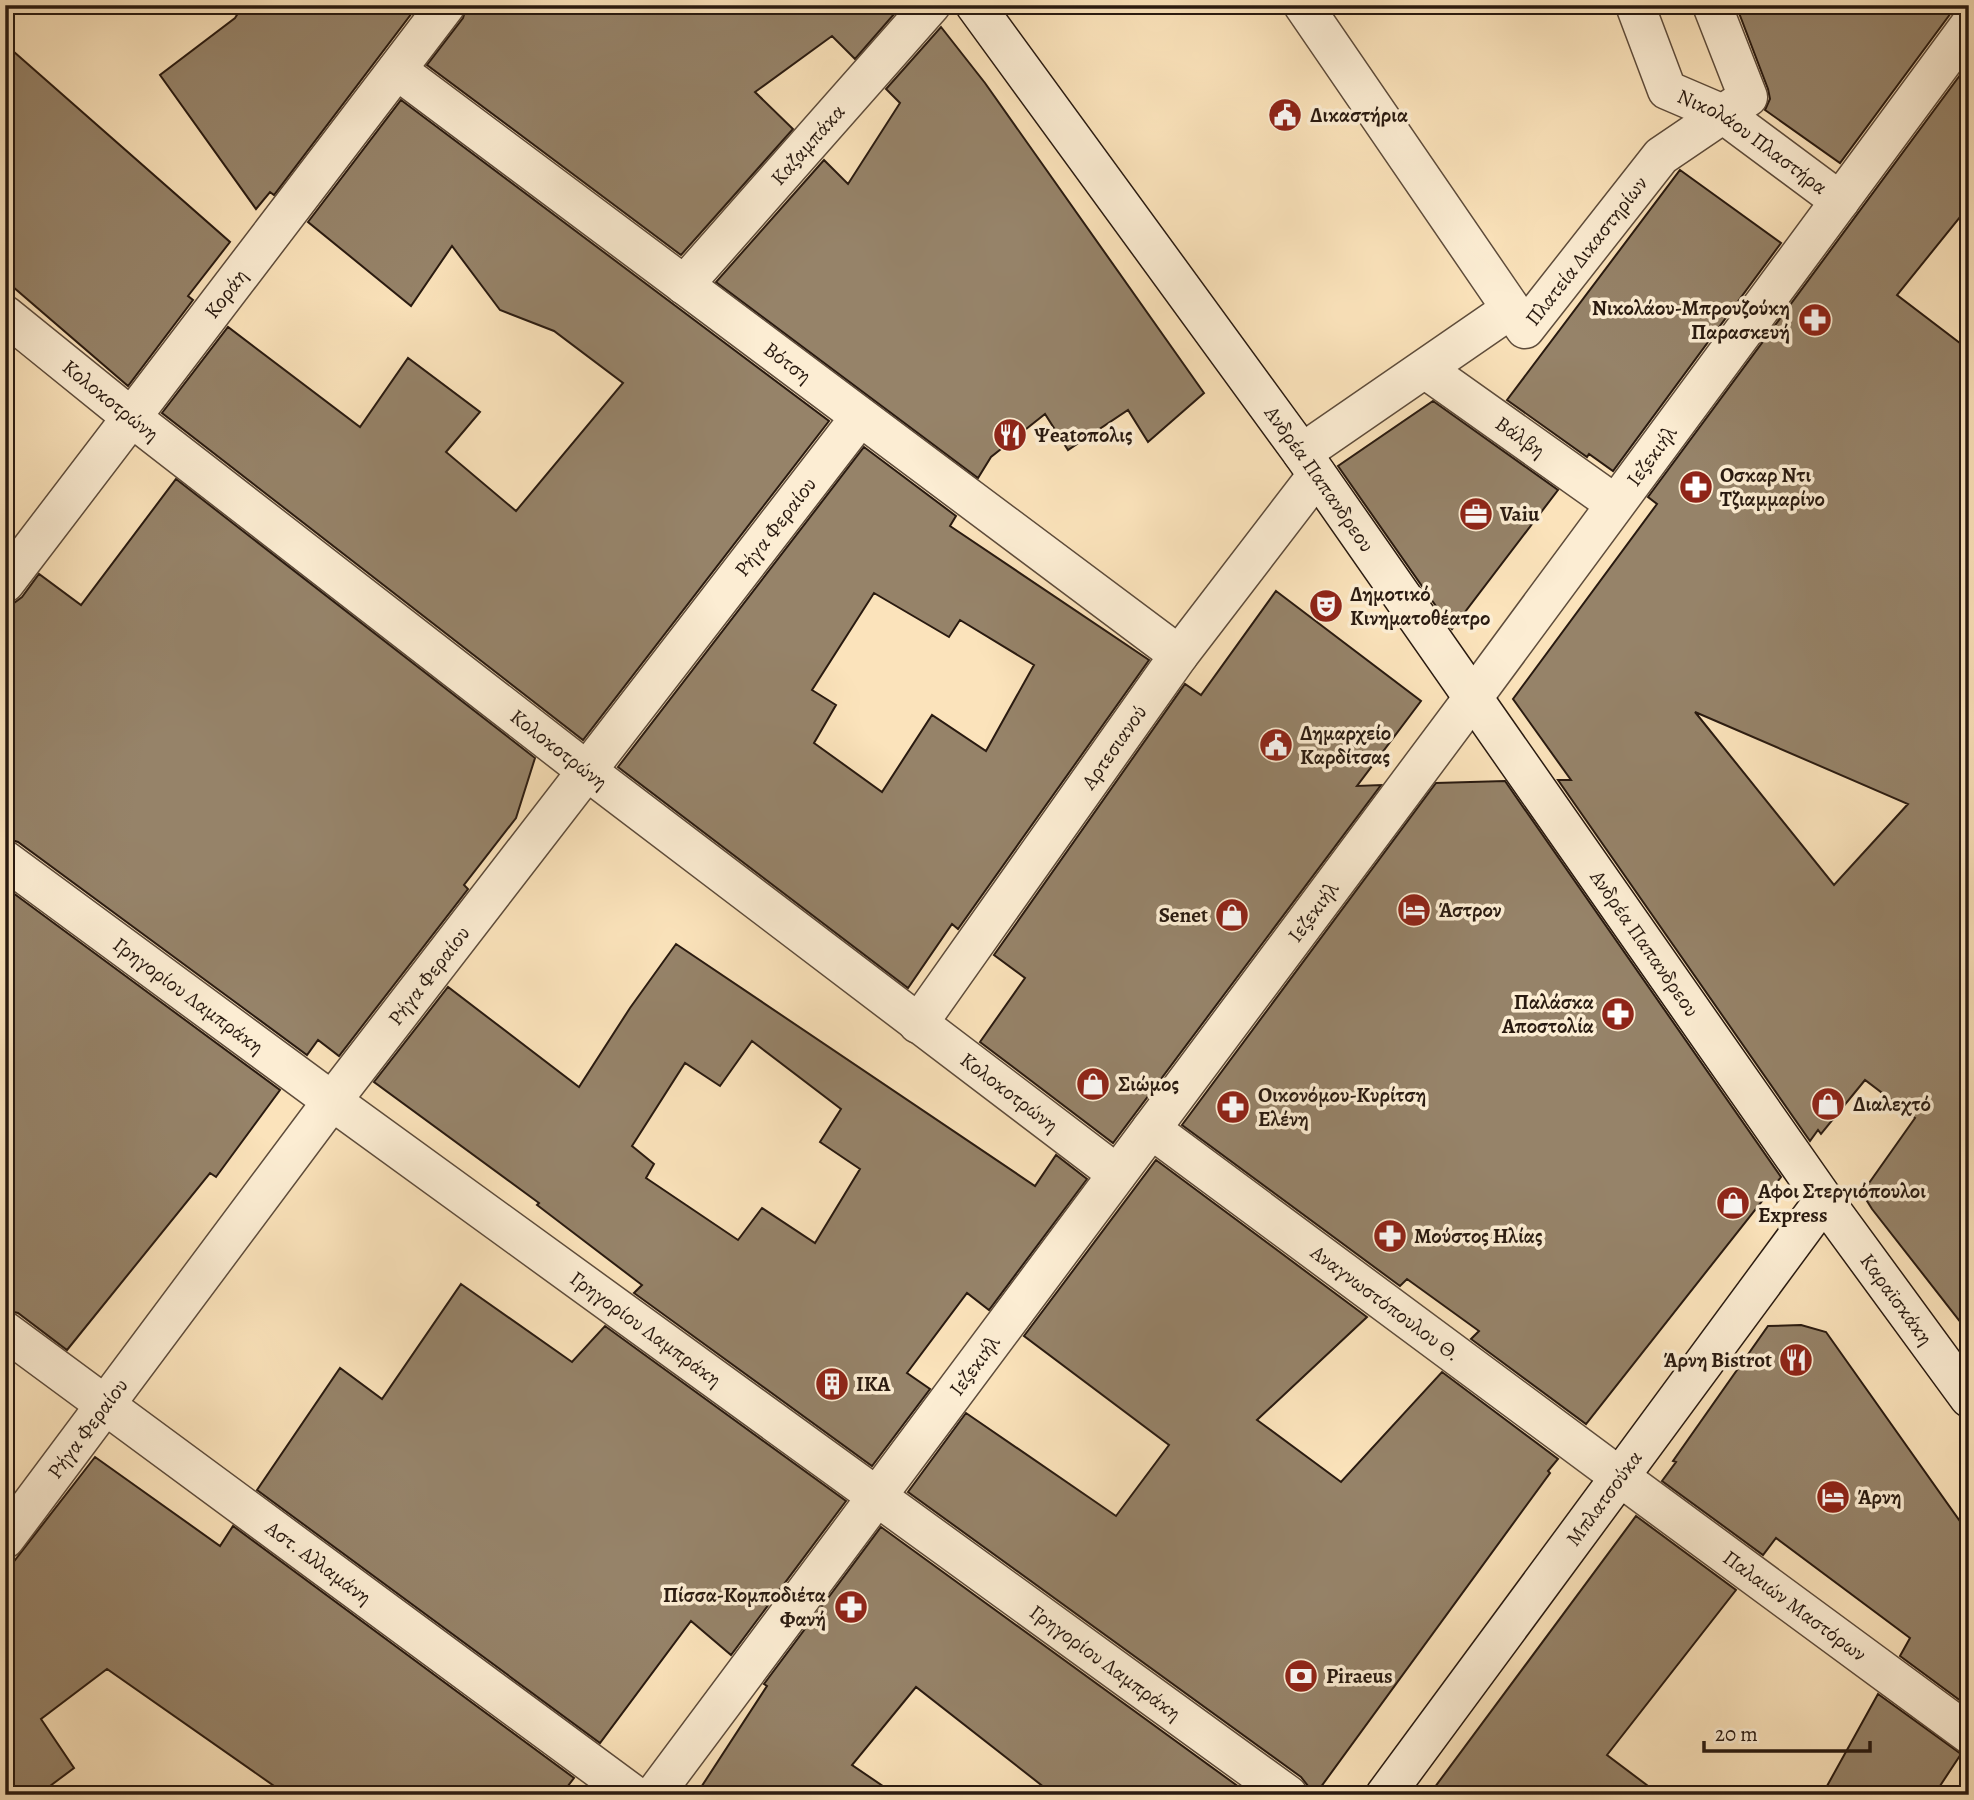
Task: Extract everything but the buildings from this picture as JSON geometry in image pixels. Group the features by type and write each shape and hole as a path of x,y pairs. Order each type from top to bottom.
{"street":[{"name":"Κοράη","path":"5,583 446,5"},
{"name":"Καζαμπάκα","path":"684,285 931,5"},
{"name":"Ανδρέα Παπανδρεου","path":"975,5 1309,464 1824,1200"},
{"name":"Πλατεία Δικαστηρίων","path":"1303,5 1525,329 1661,156 1748,97 1712,5"},
{"name":"Νικολάου Πλαστήρα","path":"1635,5 1667,90 1723,114 1839,201"},
{"name":"Ιεζεκιήλ","path":"654,1795 1472,699 1969,26"},
{"name":"Βότση","path":"397,70 1179,655"},
{"name":"Αρτεσιανού","path":"918,1024 1179,655 1309,464 1425,369 1511,309"},
{"name":"Κολοκοτρώνη","path":"5,315 131,417 587,771 1118,1174"},
{"name":"Βάλβη","path":"1425,369 1615,504"},
{"name":"Ρήγα Φεραίου","path":"5,1539 332,1101 860,417"},
{"name":"Γρηγορίου Λαμπράκη","path":"5,860 332,1101 1288,1795"},
{"name":"Αναγνωστόπουλου Θ.","path":"1151,1129 1620,1477"},
{"name":"Καραϊσκάκη","path":"1824,1200 1969,1398"},
{"name":"Μπλατσούκα","path":"1385,1795 1824,1200"},
{"name":"Αστ. Αλλαμάνη","path":"5,1331 634,1795"},
{"name":"Παλαιών Μαστόρων","path":"1620,1477 1969,1734"}],"place":[{"name":"Δικαστήρια","path":"1285,115"},
{"name":"Νικολάου-Μπρουζούκη Παρασκευή","path":"1815,320"},
{"name":"Ψeatοπολις","path":"1010,435"},
{"name":"Οσκαρ Ντι Τζιαμμαρίνο","path":"1696,487"},
{"name":"Vaiu","path":"1476,514"},
{"name":"Δημοτικό Κινηματοθέατρο","path":"1326,606"},
{"name":"Δημαρχείο Καρδίτσας","path":"1276,745"},
{"name":"Άστρον","path":"1414,910"},
{"name":"Senet","path":"1232,915"},
{"name":"Παλάσκα Αποστολία","path":"1618,1014"},
{"name":"Σιώμος","path":"1093,1084"},
{"name":"Διαλεχτό","path":"1828,1104"},
{"name":"Οικονόμου-Κυρίτση Ελένη","path":"1233,1107"},
{"name":"Αφοι Στεργιόπουλοι Express","path":"1733,1203"},
{"name":"Μούστος Ηλίας","path":"1390,1236"},
{"name":"Άρνη Bistrot","path":"1796,1360"},
{"name":"ΙΚΑ","path":"832,1384"},
{"name":"Άρνη","path":"1833,1497"},
{"name":"Πίσσα-Κομποδιέτα Φανή","path":"851,1607"},
{"name":"Piraeus","path":"1301,1676"}]}
